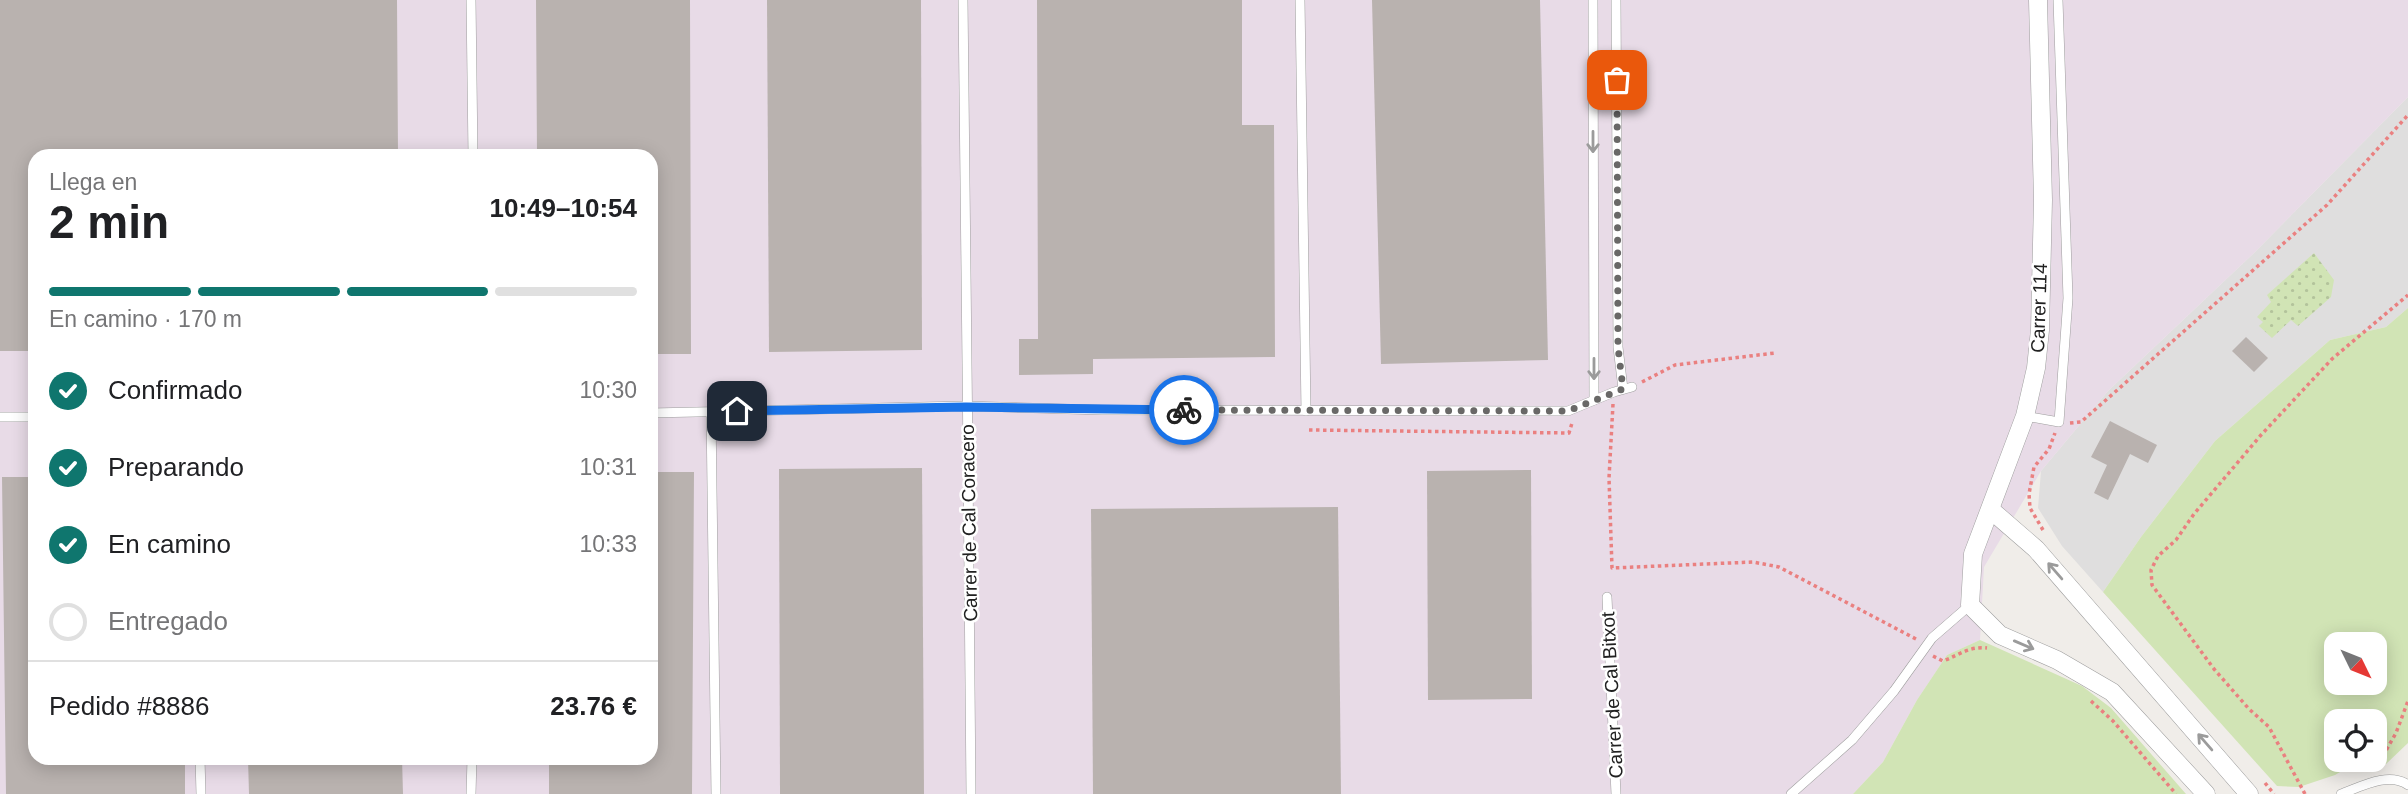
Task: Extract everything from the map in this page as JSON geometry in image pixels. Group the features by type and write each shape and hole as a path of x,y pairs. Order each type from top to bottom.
{"street":[{"name":"Carrer 114","path":"1970,605 1973,554 2025,416 2036,369 2040,330 2043,200 2038,0"},
{"path":"1991,510 2036,550 2249,794"},
{"path":"1970,605 2000,635 2057,660 2112,692 2206,794"}],"lane":[{"path":"471,0 473,149"},
{"name":"Carrer de Cal Coracero","path":"962,0 971,794"},
{"path":"1300,0 1306,411"},
{"path":"1593,0 1594,400"},
{"path":"658,413 966,407 1568,411 1623,389 1618,347 1616,0"},
{"path":"2025,416 2059,422 2068,298 2058,0"},
{"path":"711,411 716,794"},
{"path":"0,417 28,417"},
{"name":"Carrer de Cal Bitxot","path":"1607,597 1616,794"},
{"path":"1791,794 1852,740 1895,691 1932,638 1970,605"},
{"path":"200,765 201,794"},
{"path":"471,765 471,794"},
{"path":"2341,794 2372,782 2401,779 2408,785"}],"path":[{"path":"2051,539 2030,508 2029,494 2034,467 2049,449 2059,422 2081,422 2317,214 2408,115"},
{"path":"2305,794 2269,727 2249,709 2214,669 2152,585 2151,570 2158,556 2176,540 2194,514 2261,435 2323,368 2408,295"},
{"path":"1775,353 1675,365 1623,389 1609,478 1612,568 1754,562 1779,567 1917,639 1932,655 1943,661 1976,647 1990,649"},
{"path":"1309,430 1569,433 1574,419"},
{"path":"2089,700 2112,721 2176,794"},
{"path":"2372,782 2378,763 2396,733 2408,701"},
{"path":"2265,784 2274,794"}],"shaded area":[{"path":"0,0 2408,0 2408,97 2255,252 2108,391 2041,471 1984,567 1980,640 1947,655 1917,700 1883,762 1853,794 0,794"},
{"path":"2408,97 2408,308 2386,327 2330,340 2215,441 2141,537 2103,592 2062,546 2038,508 2041,471 2108,391 2255,252"}],"green space":[{"path":"2314,253 2334,280 2331,297 2298,326 2291,320 2272,338 2259,326 2263,322 2257,317 2271,302 2267,295"},
{"path":"2408,308 2408,743 2387,763 2387,709 2324,709 2324,772 2340,772 2299,787 2277,786 2103,592 2141,537 2215,441 2330,340 2386,327"},
{"path":"1980,640 2082,686 2111,708 2186,794 1853,794 1883,762 1917,700 1947,655"}],"building":[{"path":"0,0 397,0 398,149 28,149 28,351 0,351"},
{"path":"536,0 690,0 691,354 658,354 658,149 537,149"},
{"path":"767,0 921,0 922,350 769,352"},
{"path":"1037,0 1242,0 1242,125 1274,125 1275,357 1093,359 1093,374 1019,375 1019,339 1038,339"},
{"path":"1372,0 1540,0 1548,360 1381,364"},
{"path":"2246,337 2268,358 2254,372 2232,351"},
{"path":"2110,421 2157,445 2148,463 2130,454 2108,500 2094,493 2107,465 2091,457"},
{"path":"922,468 924,794 780,794 779,469"},
{"path":"1531,470 1532,699 1428,700 1427,471"},
{"path":"658,472 694,472 692,794 549,794 549,765 658,765"},
{"path":"2,477 28,477 28,765 185,765 185,794 6,794"},
{"path":"1338,507 1341,794 1093,794 1091,509"},
{"path":"248,765 402,765 403,794 249,794"}],"way so far":[{"path":"1184,410 1568,411 1623,389 1618,347 1617,80"}],"route":[{"path":"737,411 966,407 1184,410"}]}
